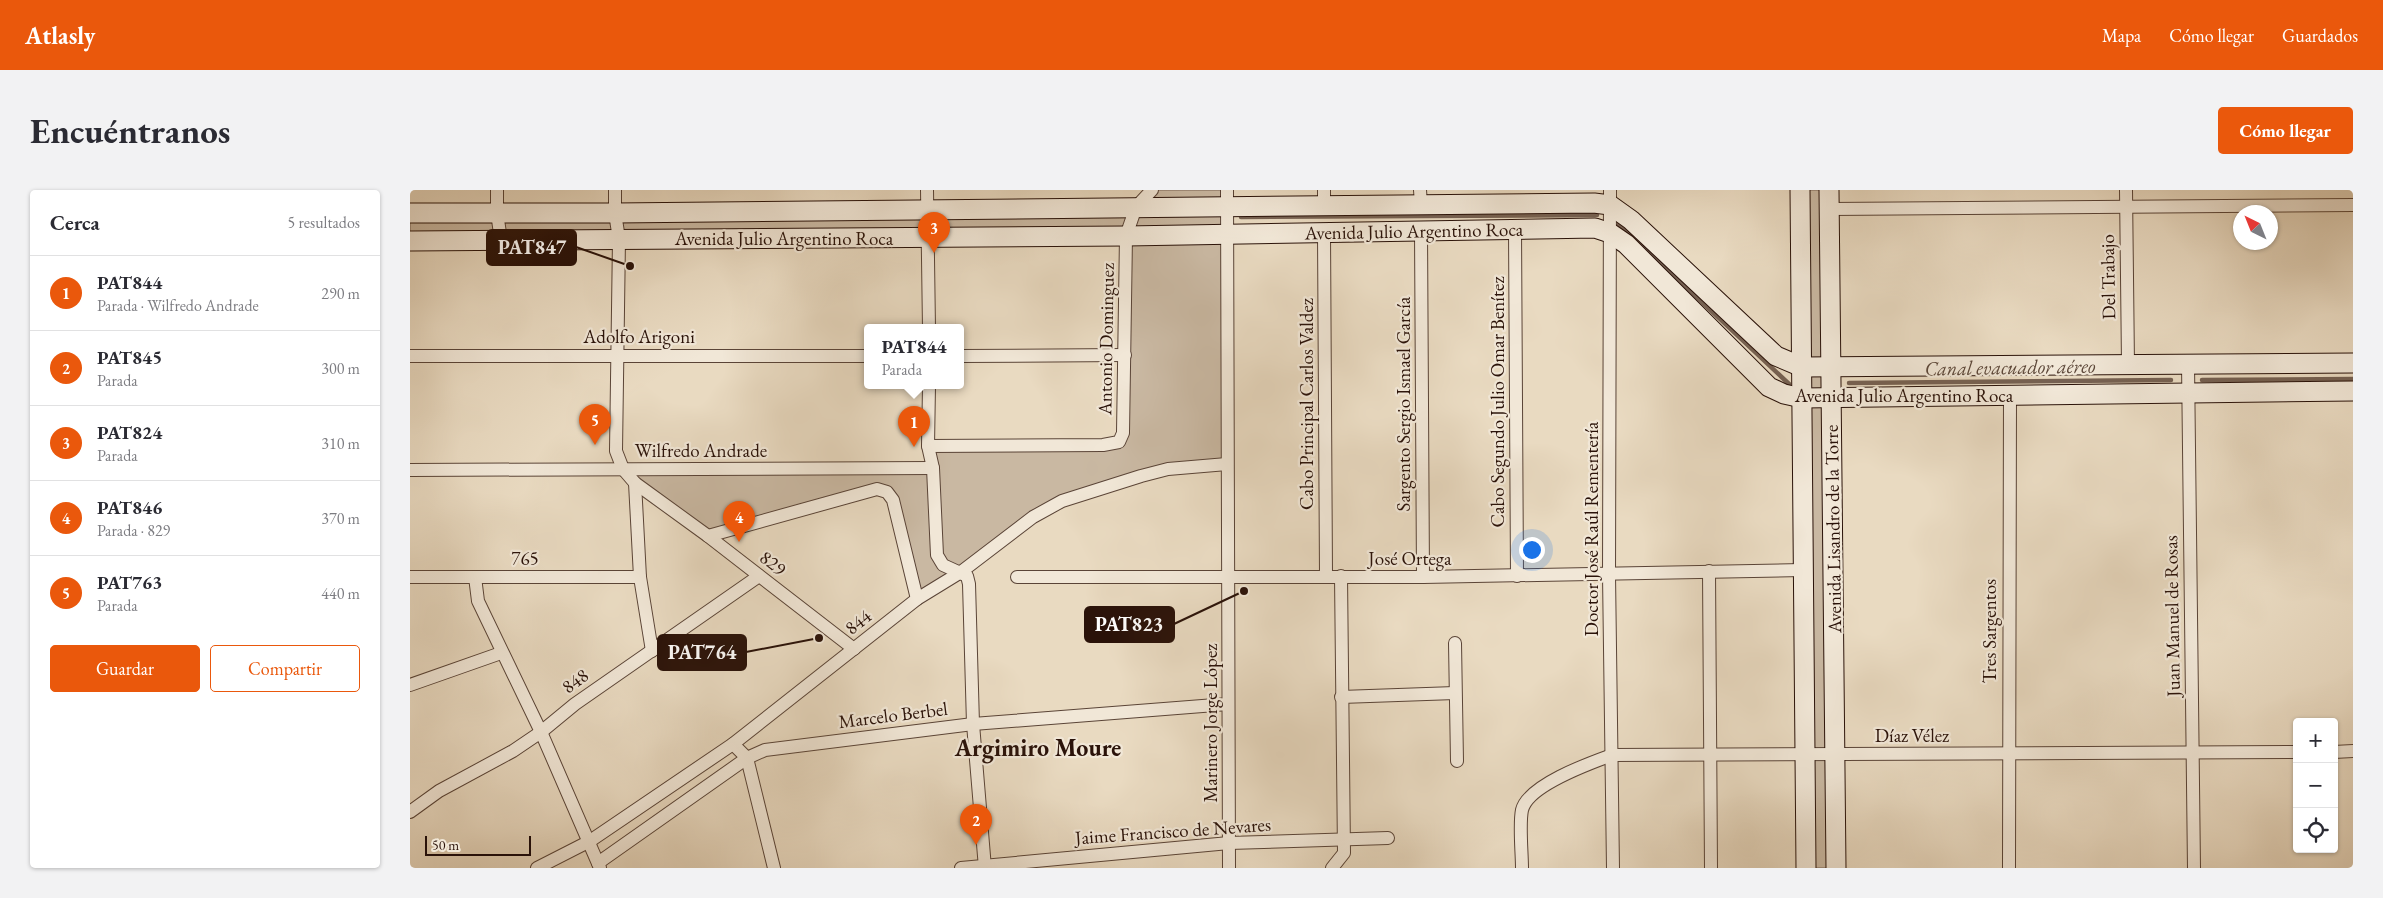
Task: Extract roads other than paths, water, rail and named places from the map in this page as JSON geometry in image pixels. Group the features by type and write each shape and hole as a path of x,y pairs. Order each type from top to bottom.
{"main road":[{"name":"Avenida Lisandro de la Torre","path":"1800,190 1806,868"},
{"name":"Avenida Lisandro de la Torre","path":"1829,190 1836,868"},
{"name":"Avenida Julio Argentino Roca","path":"410,213 615,213 1136,207 1227,199 1515,196 1594,203 1610,198 1776,356 1802,367 2353,363"},
{"name":"Avenida Julio Argentino Roca","path":"410,242 1126,236 1595,228 1610,233 1626,244 1769,387 1784,394 1802,398 2353,391"}],"street":[{"path":"497,190 497,213 501,240"},
{"path":"615,190 615,213 619,239 616,451 623,469"},
{"path":"928,190 928,324"},
{"path":"1136,207 1152,190"},
{"name":"Del Trabajo","path":"2126,190 2128,364"},
{"name":"Doctor José Raúl Rementería","path":"1610,198 1608,575 1613,868"},
{"name":"Marinero Jorge López","path":"1227,199 1229,868"},
{"path":"1829,209 2353,205"},
{"name":"Antonio Dominguez","path":"928,446 1103,445 1118,442 1123,433 1126,236 1136,207"},
{"name":"Cabo Segundo Julio Omar Benítez","path":"1515,229 1517,576"},
{"name":"Sargento Sergio Ismael García","path":"1421,231 1423,577"},
{"name":"Cabo Principal Carlos Valdez","path":"1324,232 1326,575"},
{"path":"964,356 1124,355"},
{"name":"Adolfo Arigoni","path":"410,356 864,356"},
{"name":"Juan Manuel de Rosas","path":"2188,364 2194,868"},
{"path":"929,389 928,446 933,468 937,555 943,565 967,576 969,584 973,724 985,866"},
{"name":"Tres Sargentos","path":"2009,868 2007,753 2010,395"},
{"name":"844","path":"544,866 590,841 733,744 917,599 960,572 1033,517 1062,501 1168,469 1227,464"},
{"name":"Wilfredo Andrade","path":"410,470 933,468"},
{"name":"829","path":"623,469 635,483 708,536 854,649"},
{"path":"635,483 640,577 652,650"},
{"path":"708,536 877,489 887,492 893,500 917,599"},
{"name":"José Ortega","path":"1017,577 1229,578 1326,575 1423,577 1802,570"},
{"path":"1709,571 1711,868"},
{"name":"848","path":"410,812 439,791 512,752 541,732 575,704 759,576"},
{"path":"1332,868 1344,853 1341,576"},
{"path":"475,577 478,601 541,732 590,841 599,866"},
{"name":"765","path":"410,578 640,577"},
{"path":"1455,643 1457,761"},
{"path":"410,685 501,652"},
{"path":"1341,697 1456,693"},
{"name":"Marcelo Berbel","path":"599,866 747,758 765,750 973,724 1228,704"},
{"path":"733,744 747,758 774,868"},
{"name":"Díaz Vélez","path":"1522,868 1522,809 1535,791 1589,763 1612,755 2293,752"},
{"path":"2338,752 2353,752"},
{"name":"Jaime Francisco de Nevares","path":"961,868 1229,842 1388,838"}],"waterway":[{"name":"Canal evacuador aéreo","path":"1241,217 1597,215"},
{"name":"Canal evacuador aéreo","path":"1619,224 1789,384"},
{"name":"Canal evacuador aéreo","path":"2202,380 2353,379"},
{"name":"Canal evacuador aéreo","path":"1849,383 2171,380"}],"place":[{"name":"PAT824","path":"934,253"},
{"name":"PAT847","path":"630,266"},
{"name":"PAT763","path":"595,445"},
{"name":"PAT844","path":"914,447"},
{"name":"PAT846","path":"739,542"},
{"name":"PAT823","path":"1244,591"},
{"name":"PAT764","path":"819,638"},
{"name":"PAT845","path":"976,845"}],"district":[{"name":"Argimiro Moure","path":"1038,747"}]}
